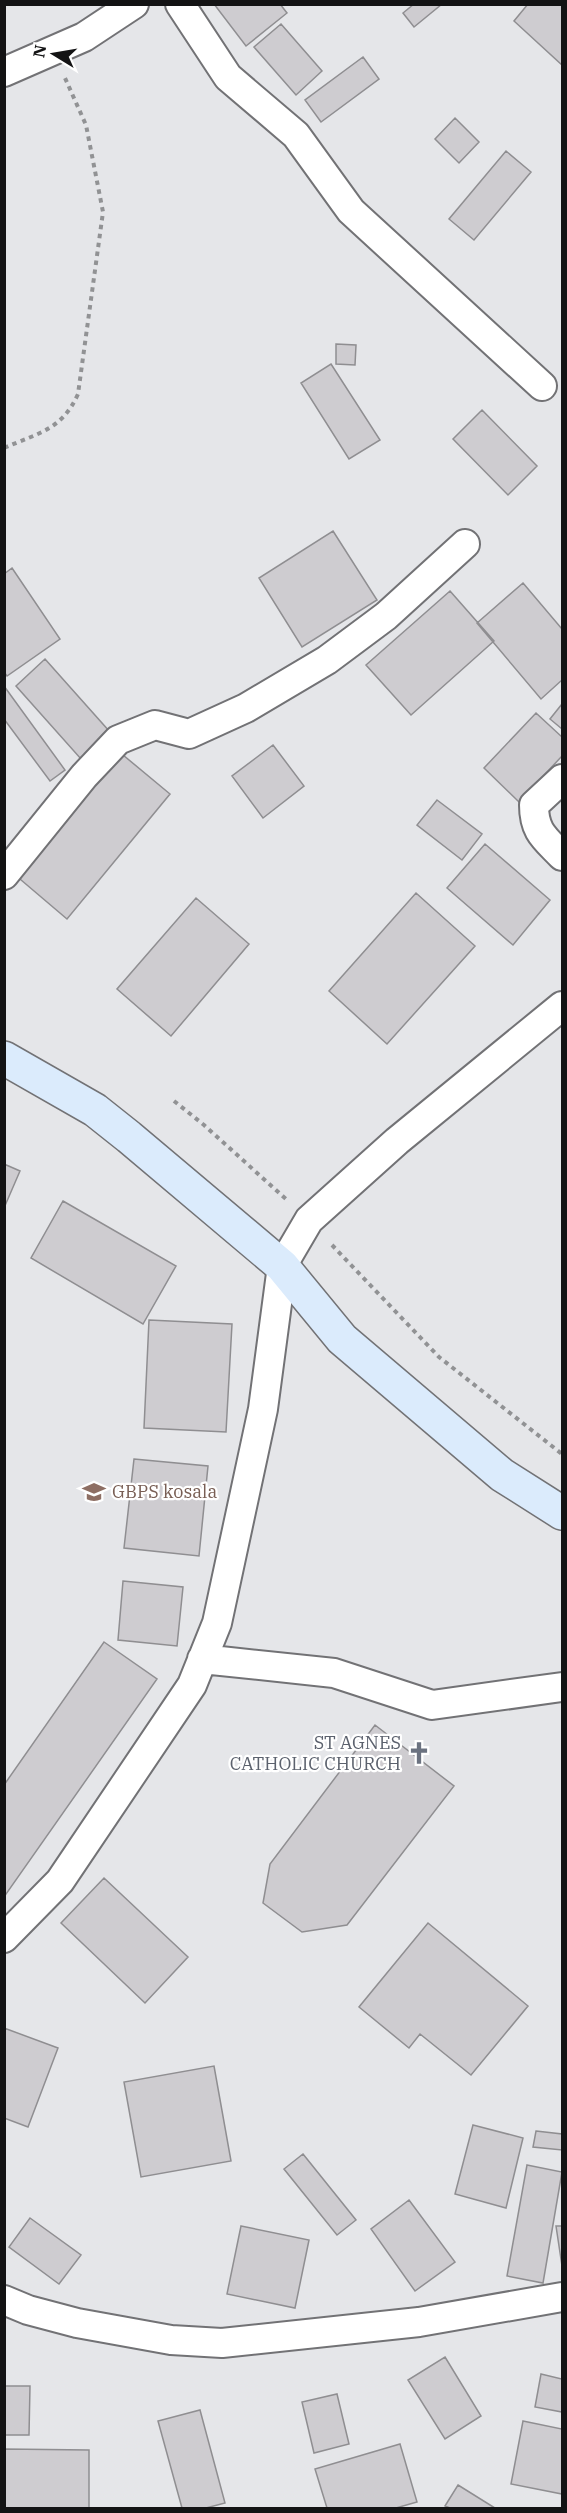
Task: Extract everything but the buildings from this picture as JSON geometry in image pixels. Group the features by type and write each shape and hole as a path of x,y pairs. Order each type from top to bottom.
{"main road":[{"path":"4,1058 95,1110 282,1266 342,1339 502,1475 562,1513"}],"street":[{"path":"4,72 84,38 134,4"},
{"path":"180,4 228,77 296,135 351,211 542,386"},
{"path":"4,875 84,776 118,740 155,725 189,734 246,708 327,660 369,628 465,544"},
{"path":"562,779 534,805 534,817 538,832 562,856"},
{"path":"4,1938 60,1881 192,1685 217,1623 263,1409 282,1266 309,1220 397,1141 562,1006"},
{"path":"202,1659 334,1673 432,1706 562,1687"},
{"path":"4,2300 77,2323 171,2340 222,2343 419,2322 562,2297"}],"path":[{"path":"4,448 59,423 71,411 78,394 104,212 87,125 54,51"},
{"path":"174,1101 204,1125 309,1220 439,1357 562,1454"}],"place":[{"name":"GBPS kosala","path":"94,1492"},
{"name":"ST AGNES CATHOLIC CHURCH","path":"419,1753"}]}
